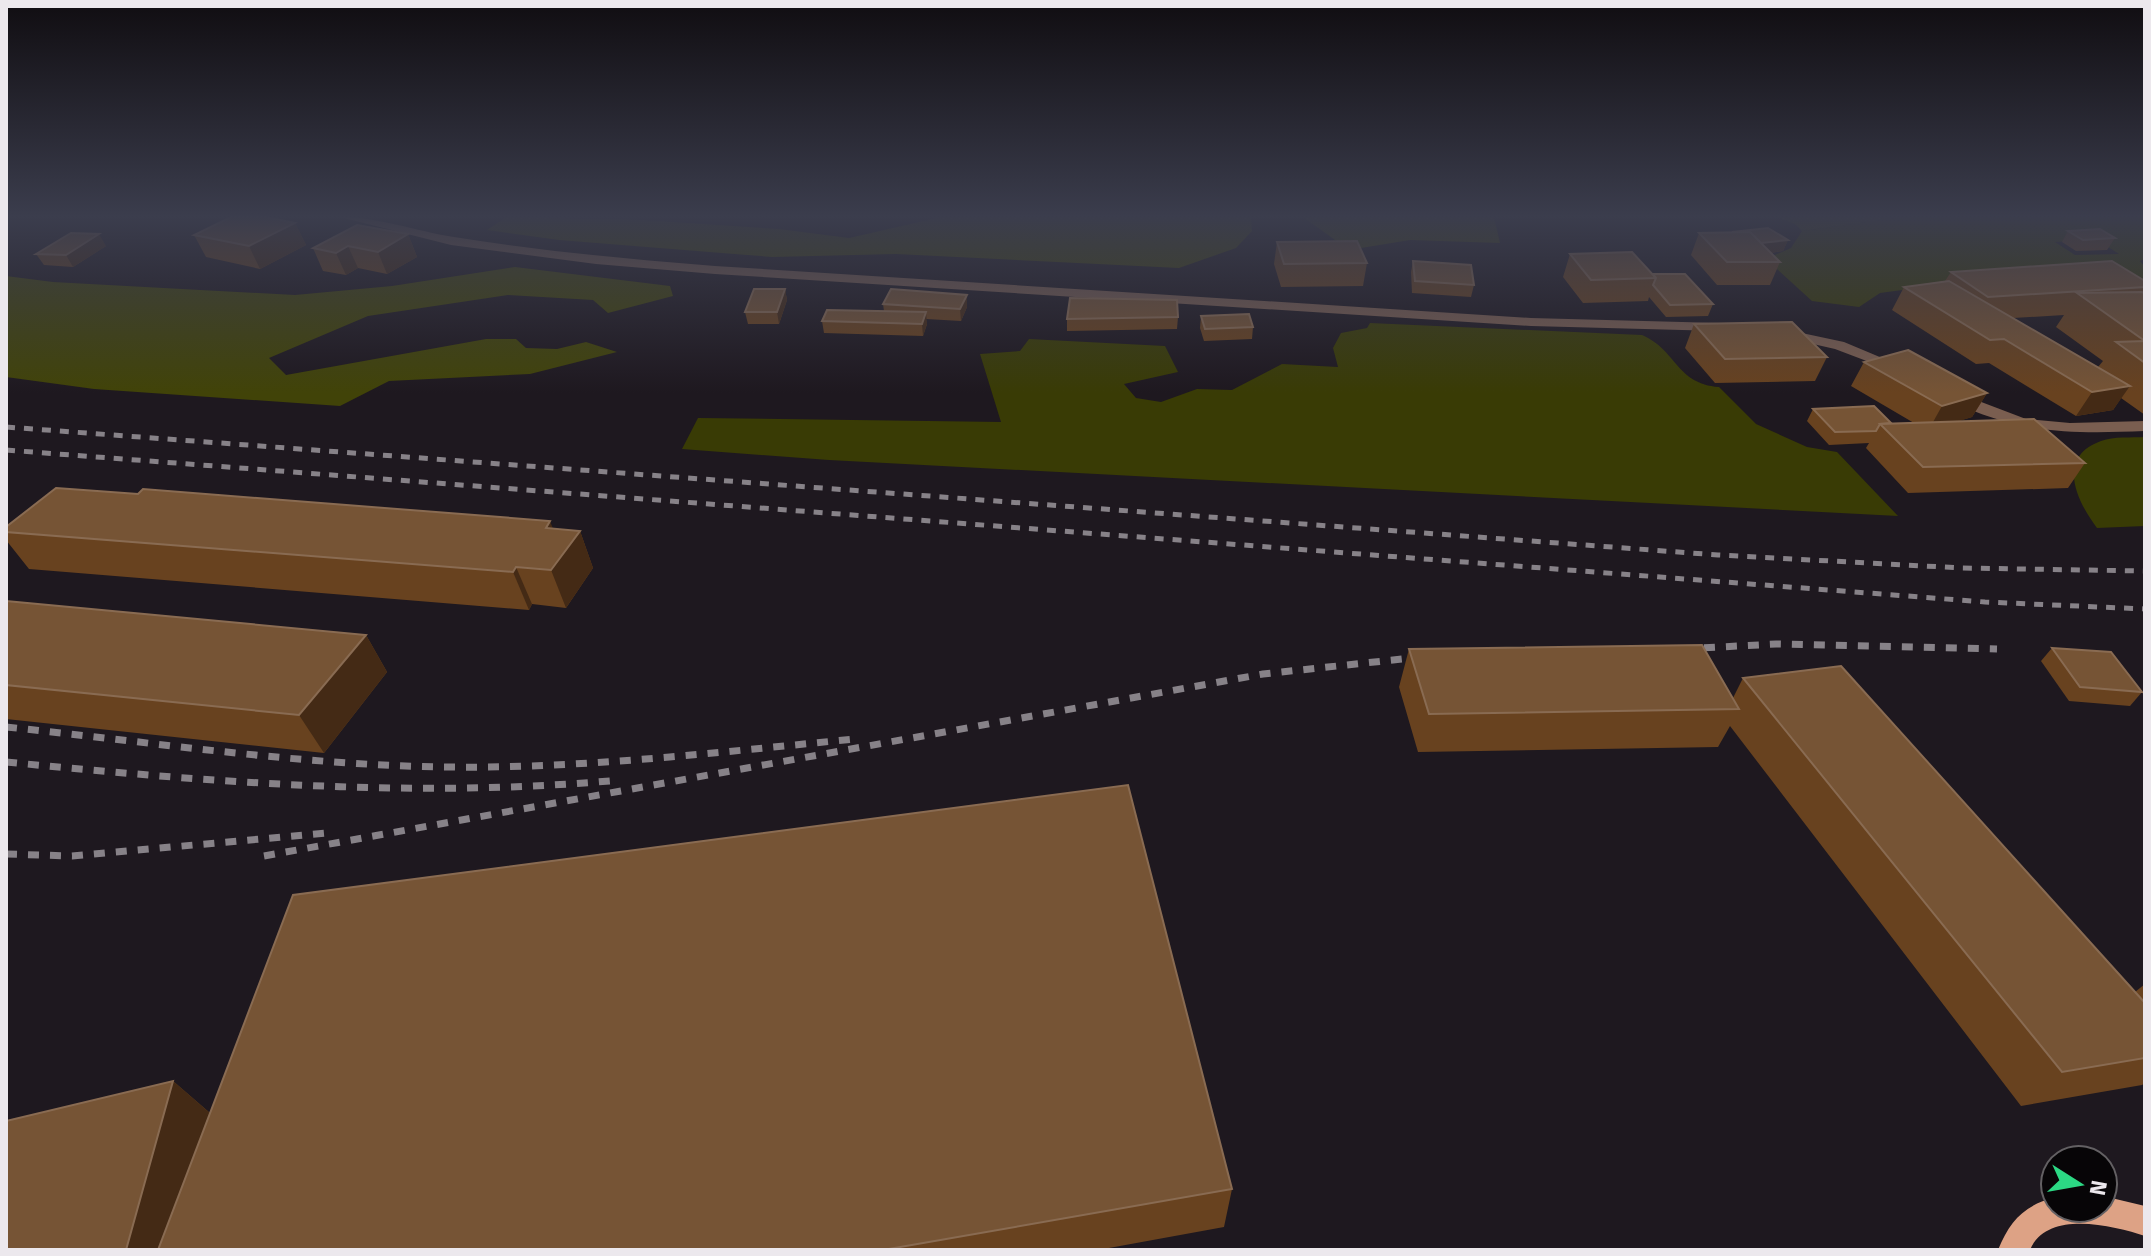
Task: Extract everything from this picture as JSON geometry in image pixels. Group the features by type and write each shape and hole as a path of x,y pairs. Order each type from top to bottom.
{"main road":[{"path":"2010,1248 2033,1223 2059,1211 2092,1208 2141,1217"}],"street":[{"path":"803,276 1531,322 1739,328"},
{"path":"1768,330 1839,345 1912,375"},
{"path":"1937,387 2005,420 2034,428 2145,426"}],"shaded area":[{"path":"6,276 53,282 295,295 392,286 459,276 585,276 670,286 673,296 608,313 593,300 508,295 368,316 269,358 286,375 486,339 516,339 526,348 557,349 586,342 617,352 530,374 389,381 340,406 94,389 6,377"},
{"path":"1784,276 2145,276 2145,293 1917,288 1880,293 1859,307 1812,301"},
{"path":"1370,323 1642,335 1654,341 1694,380 1719,387 1756,424 1807,447 1837,452 1898,516 829,460 682,449 698,418 1001,422 980,354 1020,351 1029,339 1165,346 1178,372 1124,384 1136,398 1161,402 1197,389 1232,390 1282,364 1338,367 1333,348 1341,333 1367,328"},
{"path":"2145,437 2145,526 2097,528 2077,492 2074,468 2078,457 2087,448 2106,439"}],"building":[{"path":"1414,276 1473,276 1474,285 1415,281"},
{"path":"1587,276 1656,278 1591,280"},
{"path":"1654,276 1687,276 1713,304 1670,305 1653,285"},
{"path":"1956,276 2136,276 2145,281 2145,287 1988,297"},
{"path":"1949,281 2130,386 2092,392 2004,339 1990,340 1904,287"},
{"path":"754,289 785,289 777,312 745,312"},
{"path":"891,289 967,295 960,309 883,304"},
{"path":"2077,293 2145,294 2145,341"},
{"path":"1070,298 1177,300 1178,317 1067,319"},
{"path":"827,310 926,312 922,324 822,321"},
{"path":"1249,314 1253,327 1205,329 1201,316"},
{"path":"1792,322 1827,357 1725,359 1694,324"},
{"path":"2145,341 2145,363 2116,342"},
{"path":"1908,350 1987,393 1942,406 1864,362"},
{"path":"1874,406 1891,423 1880,424 1876,431 1835,432 1813,409"},
{"path":"2034,419 2085,463 1923,467 1880,424"},
{"path":"56,488 138,494 143,489 550,521 546,528 580,531 551,570 516,567 513,572 6,532 6,527"},
{"path":"6,601 366,635 299,715 6,685"},
{"path":"1702,645 1739,709 1429,714 1409,649"},
{"path":"2052,648 2111,652 2142,692 2080,687"},
{"path":"1841,666 2145,1003 2145,1058 2062,1072 1743,678"},
{"path":"1128,785 1232,1189 883,1250 158,1250 293,895"},
{"path":"173,1081 126,1250 6,1250 6,1121"}],"railway":[{"path":"6,427 1718,555 1962,568 2145,571"},
{"path":"6,450 1985,602 2145,609"},
{"path":"1682,649 1776,644 1997,649"},
{"path":"264,856 1263,674 1430,656"},
{"path":"6,727 280,757 445,767 599,762 855,739"},
{"path":"6,762 313,786 466,788 620,780"},
{"path":"6,854 72,856 327,833"}]}
